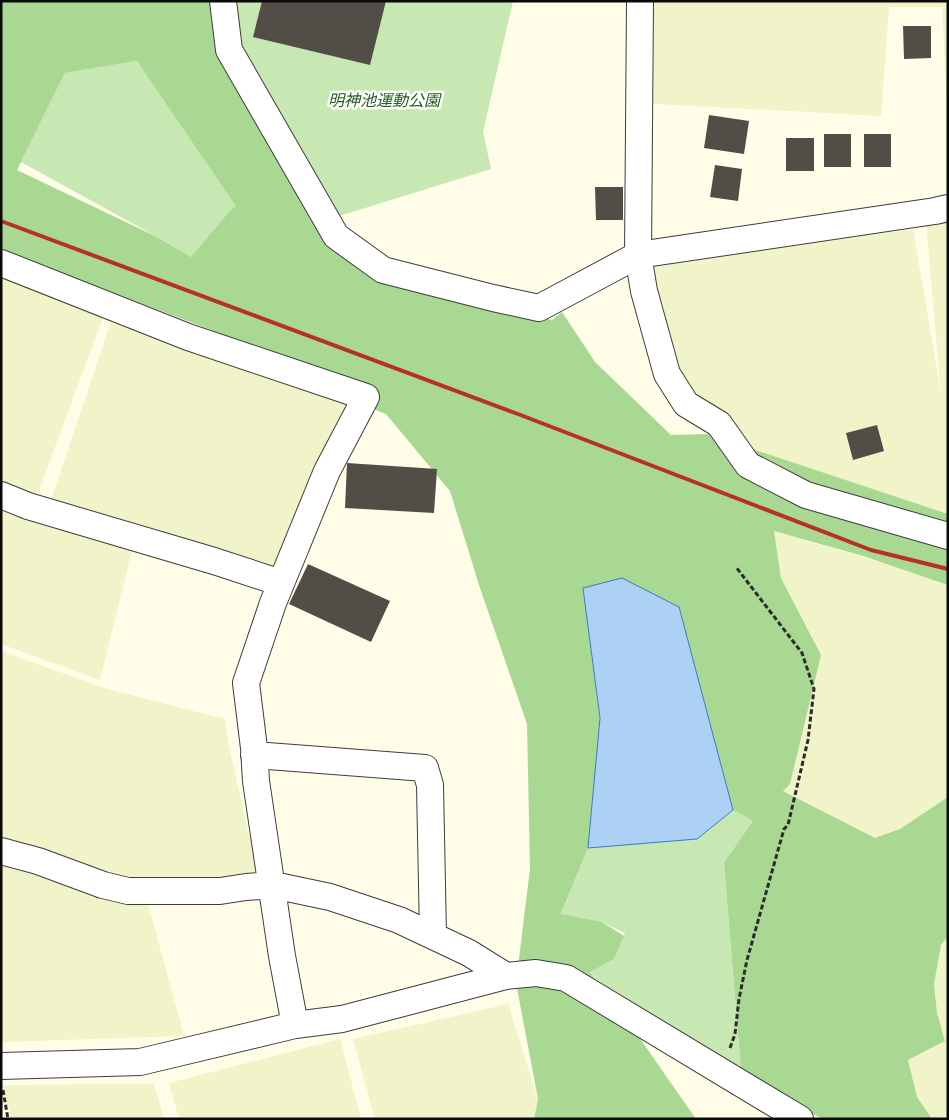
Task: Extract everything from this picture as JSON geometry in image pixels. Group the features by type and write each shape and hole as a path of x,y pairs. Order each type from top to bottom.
{"street":[{"path":"223,1 229,50 336,236 383,270 539,308 638,255 926,213 948,208"},
{"path":"640,1 638,255 644,291 667,374 686,404 719,424 748,465 806,495 948,536"},
{"path":"1,263 188,337 366,397 327,471 273,603 246,683 256,781 273,885 282,956 295,1025"},
{"path":"1,495 28,506 214,561 281,583"},
{"path":"254,755 425,768 430,785 433,936"},
{"path":"1,851 38,861 104,885 128,891 220,891 273,885 330,897 400,920 469,953 506,976"},
{"path":"2,1075 140,1062 295,1025 342,1019 506,976 536,974 566,978 800,1119"}],"path":[{"path":"721,1070 734,1034 747,960 784,830 788,826 808,740 814,689 802,653 736,568"},
{"path":"2,1075 8,1119"}],"green space":[{"path":"1,1 211,1 324,231 501,310 552,320 562,312 595,362 671,435 707,434 948,514 948,585 863,556 774,531 781,578 821,655 790,784 783,791 875,838 900,829 948,797 948,936 941,945 934,984 937,1013 945,1041 908,1060 917,1097 932,1119 824,1119 742,1083 724,863 753,821 733,810 679,607 583,588 600,721 588,848 561,914 602,922 624,936 614,959 590,972 636,1033 696,1119 534,1119 538,1099 516,983 530,869 527,724 480,588 450,491 386,414 321,388 280,356 1,250","holes":["137,61 236,206 191,257 157,237 17,170 65,73"]},
{"name":"明神池運動公園","path":"230,1 513,1 483,132 491,169 336,217 238,39"},
{"path":"640,1 948,1 948,126 942,7 889,7 881,116 639,103"},
{"path":"137,61 214,169 236,206 191,257 21,162 65,73"},
{"path":"948,215 948,524 748,465 667,374 638,255 913,230 941,393 926,222"},
{"path":"1,269 104,315 36,498 1,488"},
{"path":"113,316 366,397 281,583 50,503"},
{"path":"1,499 132,550 100,680 1,644"},
{"path":"774,531 903,569 948,585 948,797 900,829 875,839 775,786 821,655 781,578"},
{"path":"1,651 107,689 225,719 228,743 259,877 142,882 184,1036 1,1042"},
{"path":"733,810 753,821 724,864 742,1083 628,1022 590,971 614,959 625,933 602,922 561,915 588,848 697,839"},
{"path":"948,936 948,1119 932,1119 917,1097 908,1060 945,1041 937,1013 934,984 941,945"},
{"path":"508,1004 538,1099 534,1119 375,1119 353,1039"},
{"path":"340,1039 361,1119 179,1119 169,1083"},
{"path":"154,1084 164,1119 11,1119 3,1085"}],"water":[{"path":"622,578 679,607 733,810 697,839 588,848 600,718 583,588"}],"building":[{"path":"262,1 386,1 370,65 253,37"},
{"path":"903,26 931,26 931,58 904,59"},
{"path":"709,115 749,121 744,154 704,148"},
{"path":"824,134 851,134 851,167 824,167"},
{"path":"864,134 891,134 891,167 864,167"},
{"path":"786,138 814,138 814,171 786,171"},
{"path":"715,165 742,169 738,201 710,197"},
{"path":"595,187 623,187 623,220 596,220"},
{"path":"877,425 884,451 853,460 846,433"},
{"path":"347,463 437,469 434,513 345,508"},
{"path":"308,564 390,601 371,642 289,604"}],"railway":[{"path":"1,221 518,414 871,550 948,569"}]}
